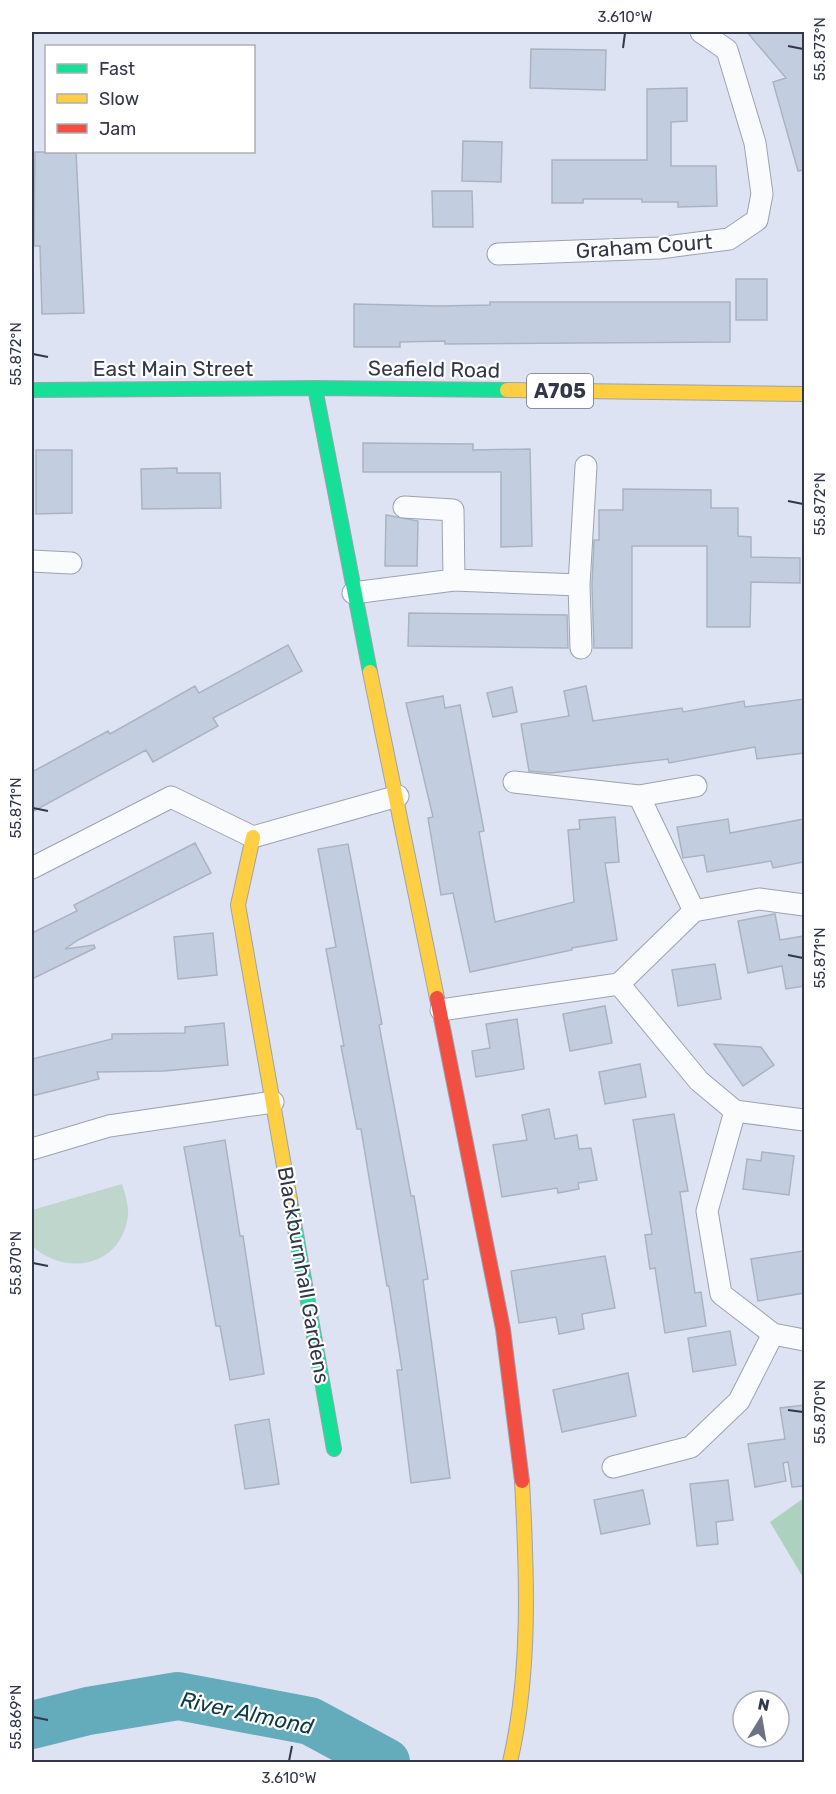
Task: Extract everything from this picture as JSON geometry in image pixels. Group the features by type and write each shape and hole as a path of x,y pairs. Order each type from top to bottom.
{"street":[{"name":"Graham Court","path":"498,255 658,248 729,239 757,220 762,194 755,143 727,50 701,32"},
{"name":"East Main Street","path":"32,390 315,388"},
{"name":"Seafield Road","path":"315,388 804,394"},
{"path":"315,388 353,593 398,796 441,1010 513,1389 522,1464 525,1570 523,1667 516,1739 510,1762"},
{"path":"581,648 579,585 586,466"},
{"path":"404,507 453,510 454,580"},
{"path":"32,561 71,563"},
{"path":"353,593 454,580 579,585"},
{"path":"514,782 639,796 696,786"},
{"path":"32,868 171,797 253,837 398,796"},
{"path":"639,796 694,911"},
{"name":"Blackburnhall Gardens","path":"253,837 238,904 334,1449"},
{"path":"441,1010 619,984 694,911 759,899 804,905"},
{"path":"619,984 699,1082 735,1111 804,1120"},
{"path":"32,1149 109,1126 273,1102"},
{"path":"735,1111 707,1211 721,1294 773,1334 804,1340"},
{"path":"613,1467 691,1447 739,1401 773,1334"}],"green space":[{"path":"122,1184 128,1216 123,1233 115,1247 104,1256 90,1262 75,1264 60,1262 32,1246 32,1210"},
{"path":"804,1498 804,1579 770,1522"}],"building":[{"path":"747,32 804,32 804,170 798,171 773,82 786,78"},
{"path":"531,49 606,50 605,90 530,88"},
{"path":"687,88 687,121 671,122 671,166 716,166 717,206 678,207 678,202 642,202 642,199 583,199 583,203 552,203 552,160 647,160 647,89"},
{"path":"463,141 502,142 501,182 462,181"},
{"path":"35,152 76,153 84,313 42,314 40,246 34,246"},
{"path":"432,191 472,191 473,227 433,227"},
{"path":"736,279 767,279 767,320 736,320"},
{"path":"490,302 730,302 730,342 445,344 445,341 400,342 400,347 354,347 354,304 439,306 490,305"},
{"path":"363,443 473,444 473,450 530,449 532,546 501,547 501,472 363,472"},
{"path":"36,450 72,450 72,513 36,514"},
{"path":"177,468 177,473 220,473 221,508 142,509 141,469"},
{"path":"623,489 711,490 711,508 738,508 738,536 751,537 751,557 800,558 800,583 751,582 750,627 707,627 707,546 632,546 632,648 594,648 592,585 594,540 599,540 599,510 623,510"},
{"path":"386,515 418,521 417,566 385,566"},
{"path":"409,613 567,615 568,648 408,646"},
{"path":"288,645 302,671 213,718 218,726 153,762 146,750 32,812 32,772 108,731 110,734 195,686 199,693"},
{"path":"586,686 593,721 682,708 683,712 744,701 745,707 804,699 804,753 757,759 755,747 669,763 668,759 551,773 529,771 521,724 569,716 564,691"},
{"path":"512,687 517,712 493,717 487,693"},
{"path":"443,696 445,708 460,705 484,831 479,832 495,922 574,902 568,830 580,829 579,820 615,817 619,862 605,863 617,940 470,972 453,893 441,895 428,818 433,817 406,703"},
{"path":"728,819 730,833 804,819 804,862 773,868 771,861 707,872 704,855 683,858 677,827"},
{"path":"195,843 211,873 78,940 65,949 94,945 95,948 32,979 32,933 77,911 74,905"},
{"path":"348,844 382,1024 379,1025 411,1196 414,1196 428,1279 423,1280 450,1478 411,1483 397,1370 402,1370 389,1286 387,1286 361,1129 357,1129 341,1046 344,1046 326,949 336,947 318,849"},
{"path":"775,914 780,940 804,936 804,986 786,989 782,966 748,973 738,921"},
{"path":"213,933 217,975 178,979 174,937"},
{"path":"715,964 721,999 678,1006 672,970"},
{"path":"605,1006 612,1043 570,1051 563,1014"},
{"path":"517,1019 524,1069 476,1077 472,1051 490,1048 486,1024"},
{"path":"224,1023 228,1065 164,1071 97,1072 99,1079 32,1096 32,1059 112,1039 112,1034 185,1033 185,1027"},
{"path":"714,1044 761,1047 774,1065 743,1086"},
{"path":"640,1064 646,1097 605,1104 599,1072"},
{"path":"549,1109 555,1139 577,1135 579,1149 591,1148 597,1180 578,1183 579,1189 558,1193 557,1188 502,1197 493,1145 527,1140 522,1115"},
{"path":"674,1114 688,1191 680,1192 695,1293 701,1292 706,1326 665,1333 655,1268 650,1269 645,1235 652,1234 633,1120"},
{"path":"225,1140 240,1236 243,1236 264,1374 230,1380 220,1326 216,1326 184,1147"},
{"path":"762,1152 794,1156 789,1195 743,1189 747,1159 761,1161"},
{"path":"803,1251 804,1293 758,1301 751,1259"},
{"path":"605,1256 615,1308 582,1314 584,1329 559,1334 556,1317 519,1323 511,1271"},
{"path":"730,1331 736,1365 693,1372 688,1338"},
{"path":"628,1373 636,1416 562,1432 553,1390"},
{"path":"804,1405 804,1486 792,1487 788,1462 783,1463 786,1481 755,1487 748,1444 785,1439 780,1408"},
{"path":"269,1419 279,1484 245,1489 235,1425"},
{"path":"728,1480 733,1520 716,1522 718,1544 697,1546 690,1484"},
{"path":"643,1490 650,1524 601,1534 594,1500"}],"waterway":[{"name":"River Almond","path":"32,1725 88,1711 178,1696 310,1721 386,1762"}],"traffic: fast":[{"path":"315,388 370,672"},
{"path":"32,390 315,388 507,390"},
{"path":"290,1200 334,1449"}],"traffic: slow":[{"path":"507,390 804,394"},
{"path":"370,672 437,998"},
{"path":"253,837 238,905 290,1200"},
{"path":"510,1762 517,1728 526,1622 522,1481"}],"traffic: jam":[{"path":"437,998 503,1329 522,1481"}]}
